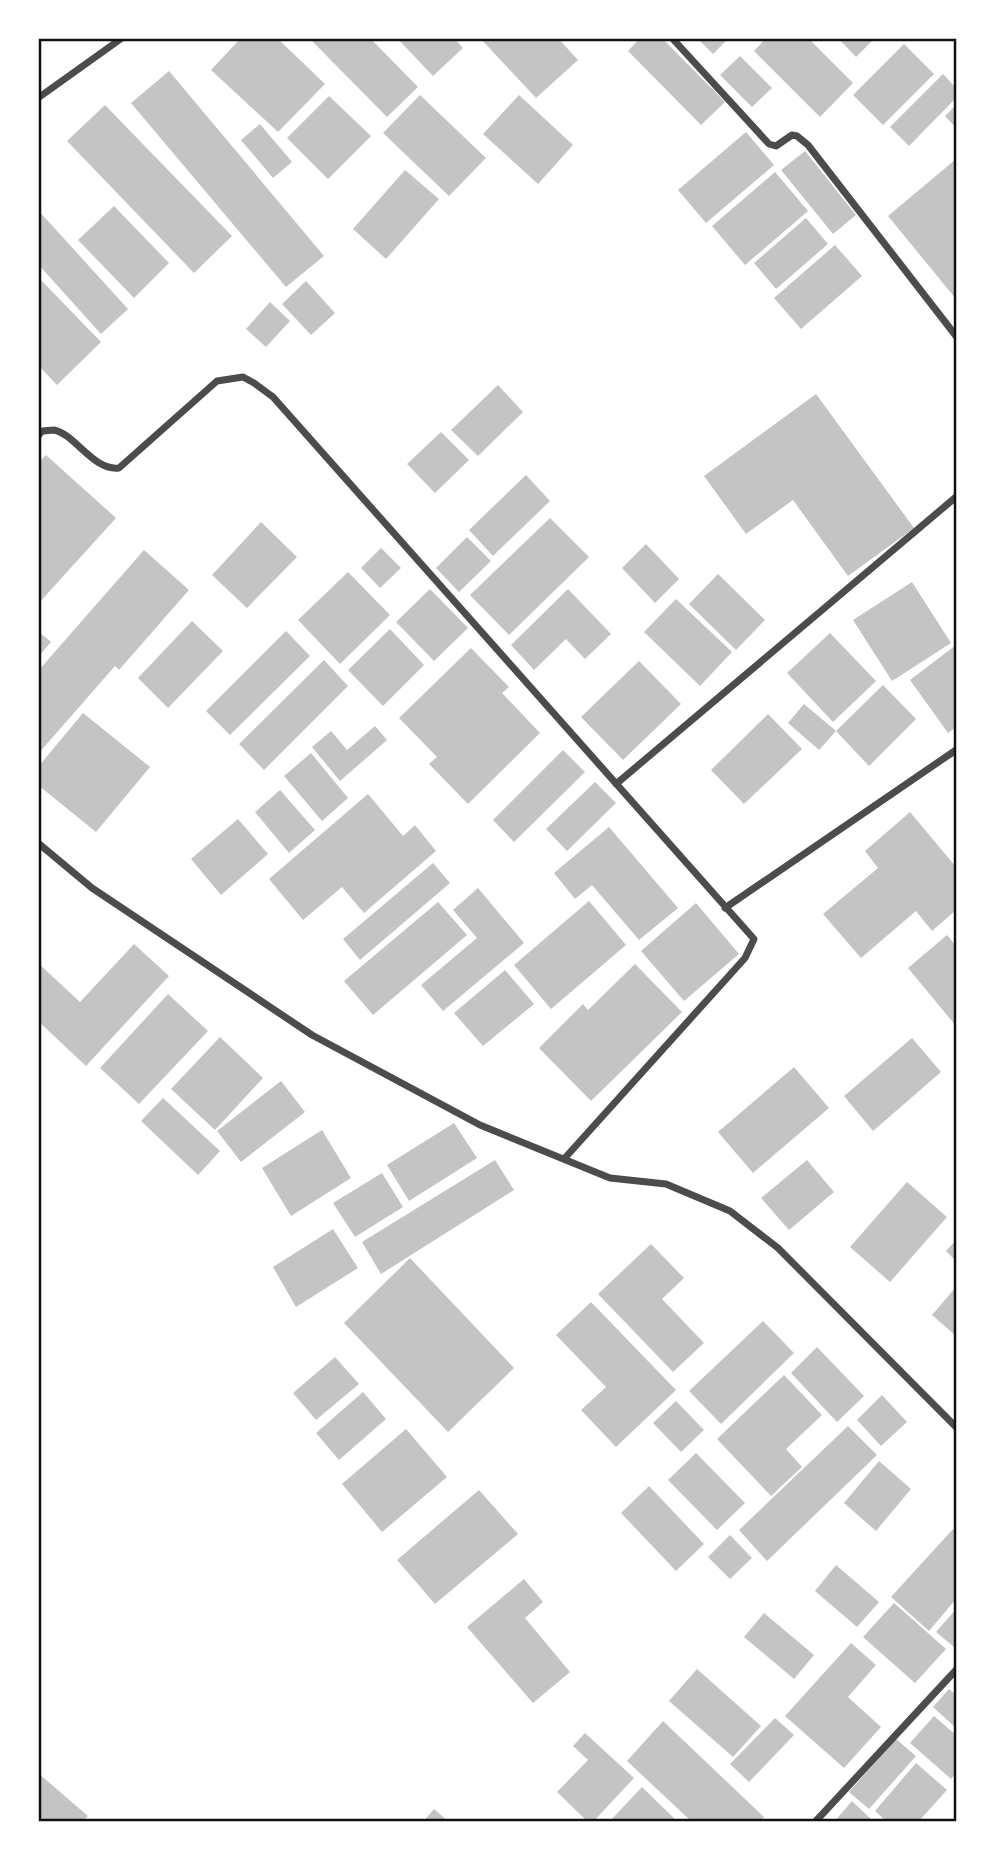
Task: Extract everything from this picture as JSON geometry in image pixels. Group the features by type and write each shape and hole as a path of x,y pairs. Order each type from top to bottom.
{"street":[{"path":"38,98 122,38"},
{"path":"672,38 769,144 776,146 792,135 808,145 957,336"},
{"path":"38,436 42,431 54,430 65,435 104,466 119,468 217,381 243,377 254,383 273,397 754,939 745,958 564,1159"},
{"path":"616,784 957,497"},
{"path":"725,908 957,750"},
{"path":"38,843 92,887 312,1035 480,1125 610,1178 666,1184 730,1211 778,1248 957,1427"},
{"path":"815,1822 957,1670"}],"building":[{"path":"241,38 277,38 325,84 278,132 211,70"},
{"path":"309,38 370,38 418,87 387,117"},
{"path":"397,38 454,38 463,48 433,76"},
{"path":"480,38 558,38 578,60 536,98"},
{"path":"640,38 662,38 725,102 701,125 628,51"},
{"path":"697,38 729,38 713,54"},
{"path":"766,38 808,38 853,83 820,117 754,51"},
{"path":"838,38 875,38 856,57"},
{"path":"904,44 934,74 883,125 853,95"},
{"path":"740,56 772,88 752,107 720,75"},
{"path":"169,71 324,256 286,287 131,103"},
{"path":"943,74 956,88 956,98 909,146 890,127"},
{"path":"420,95 486,158 449,196 383,133"},
{"path":"519,95 573,145 538,184 483,134"},
{"path":"329,96 371,136 328,179 287,138"},
{"path":"105,105 232,236 194,273 67,141"},
{"path":"956,105 956,128 945,116"},
{"path":"260,124 292,162 273,178 241,140"},
{"path":"746,132 774,165 706,223 678,190"},
{"path":"805,151 856,215 833,234 781,170"},
{"path":"956,159 956,299 888,216"},
{"path":"405,170 439,199 386,259 353,229"},
{"path":"775,172 808,211 745,265 712,226"},
{"path":"114,206 169,263 134,298 78,240"},
{"path":"38,210 128,309 101,334 38,264"},
{"path":"806,218 828,244 776,289 754,263"},
{"path":"835,245 862,276 801,329 774,298"},
{"path":"38,277 101,342 57,385 38,365"},
{"path":"306,281 335,313 311,335 282,304"},
{"path":"270,302 290,321 266,347 246,329"},
{"path":"498,385 523,412 478,456 451,430"},
{"path":"816,394 914,528 848,576 793,500 746,534 704,476"},
{"path":"441,432 469,460 435,493 407,464"},
{"path":"46,455 116,518 38,604 38,463"},
{"path":"526,475 550,501 493,556 469,530"},
{"path":"550,518 589,557 509,635 470,595"},
{"path":"261,522 297,557 247,608 212,575"},
{"path":"467,537 491,561 459,592 436,568"},
{"path":"646,544 679,579 655,603 622,568"},
{"path":"381,548 401,568 380,588 361,568"},
{"path":"144,550 189,590 119,670 115,666 38,754 38,671"},
{"path":"348,572 390,615 340,664 298,620"},
{"path":"718,574 765,620 736,650 689,604"},
{"path":"912,582 951,643 892,681 853,620"},
{"path":"430,589 468,628 434,661 396,622"},
{"path":"568,589 611,634 585,659 566,639 534,670 511,645"},
{"path":"676,599 732,652 700,686 644,632"},
{"path":"192,621 223,651 168,708 138,678"},
{"path":"390,629 424,665 383,706 348,670"},
{"path":"38,631 51,642 38,657"},
{"path":"286,631 310,656 230,735 206,711"},
{"path":"830,633 876,681 833,722 787,673"},
{"path":"956,645 956,727 948,733 910,680"},
{"path":"471,648 509,687 502,693 540,733 468,804 429,764 437,757 399,718"},
{"path":"324,660 348,686 264,770 239,744"},
{"path":"639,661 681,704 623,760 581,717"},
{"path":"883,685 916,719 869,766 836,731"},
{"path":"804,704 836,731 819,750 788,723"},
{"path":"83,713 150,767 96,832 38,785 38,767"},
{"path":"768,714 802,749 744,804 711,770"},
{"path":"375,726 387,740 340,781 312,747 331,731 347,750"},
{"path":"563,750 585,772 514,842 493,820"},
{"path":"311,753 348,798 322,821 284,776"},
{"path":"595,782 616,803 567,851 546,829"},
{"path":"280,790 315,830 289,853 255,812"},
{"path":"368,794 403,836 415,825 436,851 364,913 342,887 303,920 269,879"},
{"path":"910,812 956,867 956,910 932,931 916,911 861,958 823,914 878,868 865,851"},
{"path":"238,819 268,854 221,895 191,859"},
{"path":"609,827 678,908 639,940 592,885 575,899 554,873"},
{"path":"433,863 450,883 360,960 343,939"},
{"path":"478,888 524,943 443,1011 421,985 477,938 453,910"},
{"path":"589,901 626,945 551,1009 514,965"},
{"path":"438,902 467,935 373,1015 344,981"},
{"path":"696,903 739,954 684,1001 641,951"},
{"path":"947,935 956,946 956,1026 908,968"},
{"path":"134,944 169,976 86,1066 38,1021 38,963 80,1002"},
{"path":"635,964 682,1012 591,1101 539,1048 583,1004 588,1010"},
{"path":"505,970 534,1004 483,1046 454,1013"},
{"path":"168,994 208,1031 139,1104 100,1068"},
{"path":"220,1037 263,1078 215,1130 171,1089"},
{"path":"912,1038 941,1072 873,1131 844,1096"},
{"path":"794,1067 829,1108 753,1173 718,1132"},
{"path":"281,1081 305,1112 241,1162 217,1131"},
{"path":"163,1098 220,1151 198,1175 141,1121"},
{"path":"454,1123 477,1158 409,1201 387,1165"},
{"path":"322,1130 351,1178 291,1216 262,1168"},
{"path":"495,1160 514,1190 381,1274 362,1242"},
{"path":"807,1160 834,1192 789,1230 761,1198"},
{"path":"382,1173 403,1207 355,1237 333,1203"},
{"path":"907,1182 947,1217 890,1282 850,1247"},
{"path":"333,1229 358,1268 296,1307 273,1267"},
{"path":"956,1240 956,1261 946,1251"},
{"path":"651,1244 684,1278 662,1299 704,1343 673,1372 598,1294"},
{"path":"410,1258 514,1368 448,1432 344,1323"},
{"path":"956,1287 956,1336 932,1315"},
{"path":"591,1302 676,1390 616,1447 581,1410 606,1387 556,1335"},
{"path":"763,1321 794,1353 721,1424 689,1391"},
{"path":"817,1347 864,1396 837,1422 791,1373"},
{"path":"335,1357 359,1384 316,1420 293,1393"},
{"path":"784,1375 822,1415 786,1449 802,1467 771,1496 717,1439"},
{"path":"363,1392 386,1419 339,1460 316,1433"},
{"path":"882,1395 907,1422 881,1446 857,1420"},
{"path":"676,1401 704,1430 681,1452 653,1423"},
{"path":"848,1426 877,1455 767,1561 739,1530"},
{"path":"406,1429 447,1477 382,1532 342,1484"},
{"path":"696,1453 745,1503 717,1530 668,1480"},
{"path":"879,1461 911,1489 876,1531 844,1503"},
{"path":"649,1486 704,1544 676,1571 621,1513"},
{"path":"479,1490 518,1534 435,1604 397,1560"},
{"path":"953,1529 956,1532 956,1599 929,1631 891,1597"},
{"path":"730,1535 752,1558 730,1579 708,1557"},
{"path":"836,1565 879,1602 857,1627 815,1591"},
{"path":"524,1579 543,1602 525,1618 570,1672 533,1703 467,1627"},
{"path":"894,1603 946,1649 915,1683 863,1637"},
{"path":"956,1609 956,1644 954,1647 936,1632"},
{"path":"764,1613 814,1655 794,1679 744,1637"},
{"path":"851,1643 876,1665 848,1697 881,1727 844,1768 785,1716"},
{"path":"697,1669 761,1726 733,1757 669,1701"},
{"path":"949,1689 956,1695 956,1728 933,1707"},
{"path":"934,1716 956,1735 956,1773 951,1779 910,1743"},
{"path":"775,1718 794,1735 749,1782 730,1764"},
{"path":"663,1721 764,1817 760,1822 692,1822 627,1761"},
{"path":"585,1733 634,1778 593,1822 588,1822 557,1792 588,1760 573,1746"},
{"path":"896,1739 916,1756 869,1809 849,1792"},
{"path":"916,1763 947,1790 918,1822 887,1822 875,1811"},
{"path":"38,1773 88,1816 82,1822 38,1822"},
{"path":"642,1787 678,1822 609,1822"},
{"path":"852,1801 874,1822 834,1822"},
{"path":"434,1809 449,1822 423,1822"}]}
